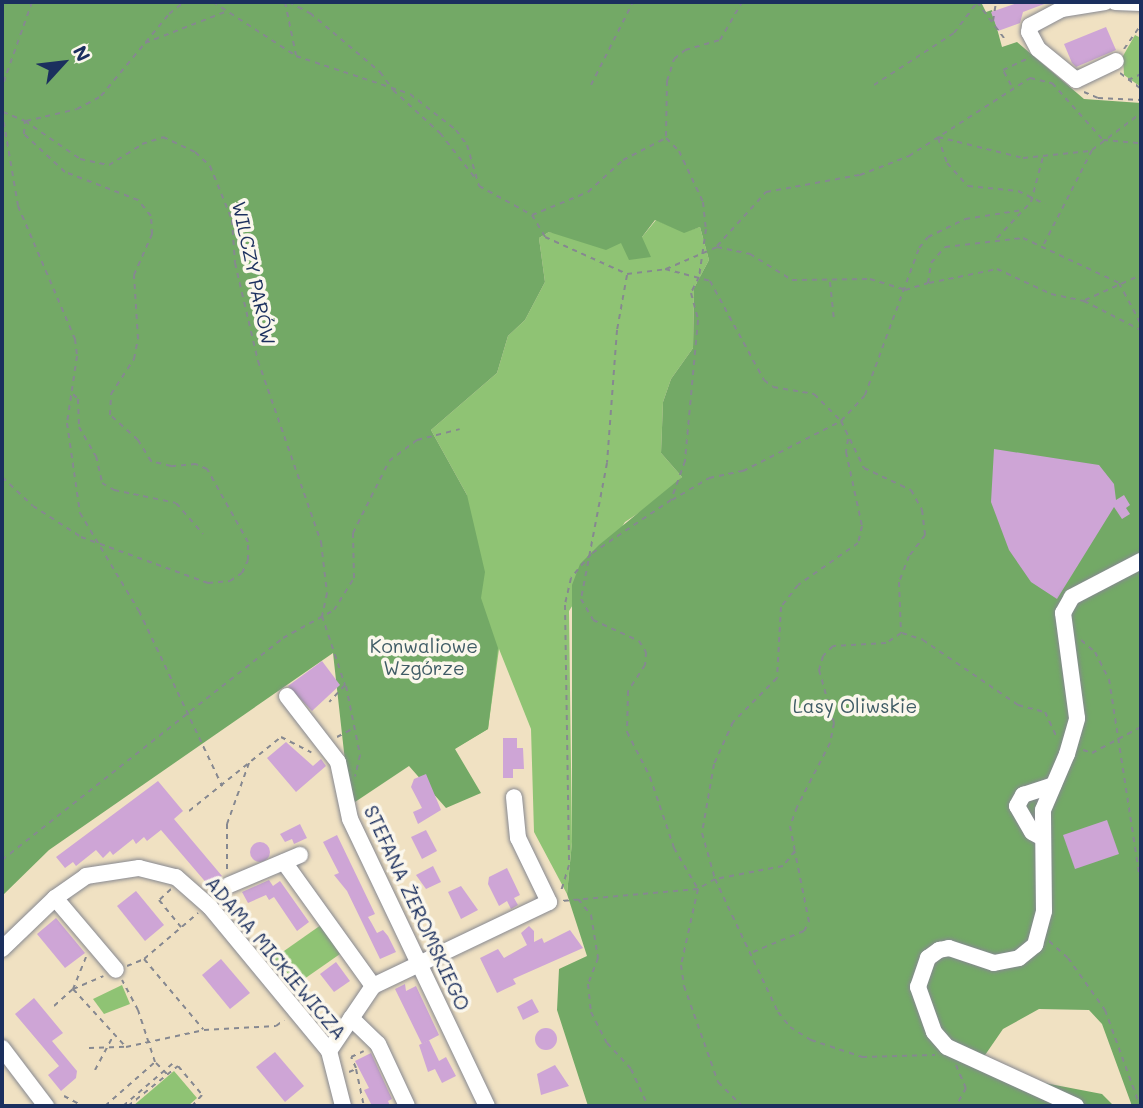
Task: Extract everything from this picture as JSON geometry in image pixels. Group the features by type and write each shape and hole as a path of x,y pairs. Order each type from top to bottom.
{"street":[{"path":"1105,2 1069,7 1030,26 1031,40 1076,80 1116,61"},
{"path":"1115,2 1141,3"},
{"path":"1076,1106 951,1054 934,1032 921,1004 920,972 928,958 939,950 949,948 994,963 1019,958 1034,945 1044,911 1041,837 1043,810 1076,726 1063,613 1072,597 1141,561"},
{"name":"STEFANA ŻEROMSKIEGO","path":"287,696 344,780 350,819 487,1106"},
{"path":"1041,837 1027,826 1017,806 1023,795 1053,785"},
{"path":"329,1051 373,986 549,902 518,838 514,797"},
{"path":"229,886 300,855"},
{"path":"284,862 373,986"},
{"name":"ADAMA MICKIEWICZA","path":"2,949 75,881 100,871 139,868 176,877 210,907 329,1051 343,1106"},
{"path":"55,898 97,943 116,970"},
{"name":"ADAMA MICKIEWICZA","path":"351,1018 378,1044 407,1106"},
{"path":"2,1048 46,1106"}],"path":[{"path":"32,2 3,84 2,111 18,206 75,339 72,393 66,423 71,477 80,513 139,611 222,786"},
{"path":"2,477 33,506 81,537 208,583 230,581 242,573 248,560 248,542 207,470 196,464 170,466 151,461 138,440 110,415 116,384 134,359 138,339 134,275 152,233 151,216 138,200 65,172 24,134 25,121 93,102 110,88 144,43 184,2"},
{"path":"213,2 296,56 410,94 456,130 467,145 475,179"},
{"path":"285,2 296,56"},
{"path":"289,2 310,13 380,72 393,90 440,133 475,179 500,201 531,215 545,237 627,274 665,269 717,247 766,192 870,172 909,156 1012,86 1030,78 1052,83 1102,140 1141,143"},
{"path":"591,85 633,2"},
{"path":"671,500 685,461 698,320 691,293 699,277 704,252 703,202 679,151 666,138 667,81 674,59 685,50 720,40 742,2"},
{"path":"874,85 954,33 977,2 1004,38"},
{"path":"983,12 993,8 996,2"},
{"path":"992,21 997,19 993,8"},
{"path":"144,43 227,11"},
{"path":"1012,86 1003,70 1042,52"},
{"path":"1127,80 1141,74"},
{"path":"1052,83 1055,79"},
{"path":"1076,80 1086,93 1098,98 1141,100"},
{"name":"WILCZY PARÓW","path":"2,111 25,121 80,159 109,165 163,137 195,152 209,166 232,220 235,262 258,361 321,542 327,593 322,615"},
{"path":"1042,246 1092,150 1141,113"},
{"path":"2,139 5,133"},
{"path":"937,137 990,153 1043,156 1092,150"},
{"path":"937,137 947,163 968,186 1032,195 1045,204"},
{"path":"531,215 588,192 623,160 666,138"},
{"path":"996,239 1023,210 1032,195 1043,156"},
{"path":"549,902 565,887 569,865 565,605 571,578 591,554 671,500 709,478 743,471 841,421 865,395 928,237 965,219 1023,210"},
{"path":"928,283 931,263 945,247 996,239 1023,238 1120,284 1141,324"},
{"path":"717,247 750,254 792,279 870,279 905,290 998,269 1051,295 1084,300 1141,330"},
{"path":"665,269 709,281 764,380 773,387 814,394 841,421 864,468 911,490 922,510 925,535 909,556 899,582 901,633"},
{"path":"627,274 617,330 614,409 590,535 591,554 581,595 583,606 593,620 639,641 646,652 645,665 628,691 627,732 650,777 674,848 698,888 681,965 684,986 718,1082 743,1106"},
{"path":"1084,300 1141,275"},
{"path":"830,281 834,320"},
{"path":"72,393 78,399 79,427 96,456 102,483 114,490 176,503 203,534"},
{"path":"2,860 283,638 334,610 354,578 353,533 389,461 417,440 460,429"},
{"path":"848,439 846,452 862,526 858,543 798,585 781,607 776,678 733,722 714,764 702,832 715,879 753,952 778,1012 790,1027 811,1040 862,1057 951,1054 965,1088 957,1106"},
{"path":"322,615 345,685 354,728 358,771 344,780"},
{"path":"901,633 923,640 1018,705 1045,712 1059,742"},
{"path":"753,952 804,932 809,922 790,826 830,743 834,723 819,670 823,656 833,646 886,643 901,633"},
{"path":"1065,635 1085,642 1095,652 1110,679 1141,885"},
{"path":"328,702 345,685"},
{"path":"1080,750 1092,753 1141,727"},
{"path":"189,811 281,737 311,752 354,728"},
{"path":"224,852 227,824 250,763"},
{"path":"549,902 698,888 715,879 769,872 783,866 794,851"},
{"path":"165,885 183,894"},
{"path":"172,888 159,900 181,927 198,913"},
{"path":"578,898 591,915 598,958 588,984 591,1012 607,1042 631,1069 648,1106"},
{"path":"97,943 89,948 74,989 126,1047"},
{"path":"1053,944 1105,1010 1140,1106"},
{"path":"144,959 204,1030"},
{"path":"116,970 138,1010 155,1062 167,1074"},
{"path":"89,1048 126,1047 204,1030 276,1026 287,1018"},
{"path":"95,1070 115,1034"},
{"path":"364,1106 351,1058 378,1044"},
{"path":"105,1106 110,1105 155,1062"},
{"path":"123,1106 172,1064"},
{"path":"128,1106 175,1067 182,1068 202,1095 194,1105"},
{"path":"351,1071 356,1069"},
{"path":"64,1097 83,1106"}],"green space":[{"name":"Lasy Oliwskie","path":"2,2 981,2 986,12 992,10 1002,47 1017,42 1084,99 1141,103 1141,1106 1132,1106 1102,1024 1089,1010 1039,1009 1003,1029 983,1058 1034,1081 1102,1094 1114,1106 588,1106 557,1010 559,969 587,956 567,894 572,842 572,585 580,564 599,545 682,477 661,453 663,402 671,379 693,348 694,288 709,260 700,227 684,233 655,220 642,237 651,257 629,260 621,243 606,250 549,232 539,238 545,282 525,320 508,336 497,373 431,430 467,495 485,572 481,598 498,648 488,729 455,749 481,793 446,808 409,766 355,802 348,788 333,653 49,850 2,896"},
{"path":"1135,35 1141,38 1141,87 1124,75 1123,56"},
{"path":"656,220 684,232 700,227 709,260 694,288 693,348 671,379 663,402 661,453 682,477 661,498 625,522 569,611 572,842 567,894 534,832 531,729 499,649 488,729 454,749 467,495 431,430 497,373 508,336 525,320 545,282 539,238 549,232 621,243 642,237"},
{"path":"321,925 340,954 297,984 274,958"},
{"path":"122,985 130,1004 104,1014 93,999"},
{"path":"174,1071 197,1098 188,1106 133,1106"}],"building":[{"path":"1020,2 1047,3 1023,12 1020,23 998,31 991,12"},
{"path":"1106,27 1116,50 1076,67 1064,44"},
{"path":"994,449 1099,465 1114,484 1116,500 1124,495 1130,505 1126,508 1130,514 1122,519 1114,507 1057,599 1031,582 1009,550 991,502"},
{"path":"322,661 340,685 312,711 288,686"},
{"path":"503,738 517,738 517,748 523,748 524,769 513,769 513,778 503,778"},
{"path":"286,742 313,766 321,759 326,766 296,792 267,758"},
{"path":"426,774 441,810 418,824 413,812 422,808 411,787 414,779"},
{"path":"158,781 183,811 174,819 222,876 209,886 161,830 147,841 144,837 136,844 133,839 113,855 110,851 103,858 96,850 76,866 73,862 65,868 56,857"},
{"path":"1107,820 1119,854 1075,869 1063,835"},
{"path":"300,824 307,838 294,844 292,839 285,842 280,834"},
{"path":"426,830 437,851 422,859 411,837"},
{"path":"337,835 375,914 368,917 377,933 383,930 388,936 396,952 380,959 347,891 334,875 339,873 323,842"},
{"path":"260,842 267,845 270,852 267,859 260,862 253,859 250,852 253,845"},
{"path":"433,866 441,882 426,889 416,875"},
{"path":"507,868 520,895 514,898 518,905 511,909 507,901 499,906 488,884 489,877"},
{"path":"269,880 273,886 280,881 309,922 297,931 274,897 269,900 266,895 248,903 242,892"},
{"path":"461,886 478,910 461,919 448,892"},
{"path":"136,891 164,925 145,941 117,906"},
{"path":"56,918 85,953 65,968 37,934"},
{"path":"529,926 534,931 534,942 542,938 544,943 570,930 583,948 513,979 516,984 497,993 480,958 498,949 504,958 527,945 521,933"},
{"path":"221,959 250,993 230,1009 202,975"},
{"path":"336,962 350,981 334,992 320,974"},
{"path":"405,984 406,991 416,986 439,1035 422,1044 395,989"},
{"path":"34,998 63,1033 52,1041 77,1071 76,1078 61,1091 48,1075 59,1066 15,1014"},
{"path":"532,999 539,1012 523,1020 517,1007"},
{"path":"542,1028 550,1028 557,1035 557,1043 550,1050 542,1050 535,1043 535,1035"},
{"path":"429,1040 439,1061 446,1057 456,1076 442,1083 435,1069 428,1072 419,1045"},
{"path":"275,1052 304,1086 285,1102 256,1067"},
{"path":"371,1053 392,1099 388,1101 390,1106 372,1106 364,1090 369,1088 355,1061"},
{"path":"555,1065 569,1086 541,1095 537,1074"}],"park label":[{"name":"Konwaliowe Wzgórze","path":"424,657"}]}
